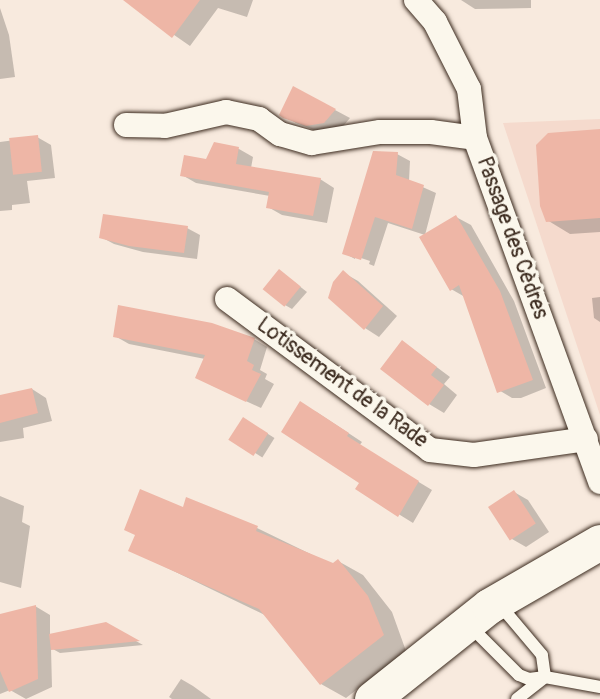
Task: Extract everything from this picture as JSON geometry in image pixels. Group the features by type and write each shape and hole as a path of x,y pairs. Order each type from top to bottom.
{"main road":[{"path":"372,699 497,601 600,542"}],"street":[{"name":"Passage des Cèdres","path":"416,0 435,22 469,89 475,138 600,482"},
{"path":"126,125 165,126 226,112 259,119 280,134 312,143 380,132 431,132 475,138"},
{"name":"Lotissement de la Rade","path":"227,299 430,450 474,455 586,439"}],"lane":[{"path":"497,601 542,654 545,677"},
{"path":"468,624 519,675 529,679 545,677 600,687"},
{"path":"517,699 545,677"}],"shaded area":[{"path":"600,119 600,415 503,123"}],"building":[{"path":"123,0 200,0 172,38"},
{"path":"293,86 336,109 324,123 306,126 283,118 279,115"},
{"path":"600,129 600,218 546,222 540,206 536,145 548,133"},
{"path":"38,135 42,172 13,175 9,138"},
{"path":"214,142 239,147 236,164 321,178 313,216 266,208 269,192 180,176 184,155 206,159"},
{"path":"373,151 398,152 396,175 424,185 412,229 375,217 361,260 342,254"},
{"path":"103,214 188,226 184,253 129,246 99,238"},
{"path":"456,215 500,291 533,380 497,393 459,285 450,291 419,237"},
{"path":"279,269 301,287 284,307 263,289"},
{"path":"343,270 383,306 364,330 328,298 333,282"},
{"path":"118,305 212,323 255,338 247,361 254,365 252,370 261,374 246,402 195,378 205,355 113,337"},
{"path":"402,340 437,367 431,375 444,385 428,406 380,369"},
{"path":"32,388 38,413 0,423 0,395"},
{"path":"300,401 349,433 347,436 419,481 398,517 355,489 359,483 281,432"},
{"path":"243,417 268,433 253,456 228,440"},
{"path":"140,489 183,507 186,497 258,526 256,531 333,563 338,559 368,596 384,635 320,685 259,609 128,551 135,535 124,530"},
{"path":"514,490 536,524 510,540 488,507"},
{"path":"36,605 38,679 9,692 0,671 0,614"},
{"path":"106,622 140,641 51,650 49,634"}]}
